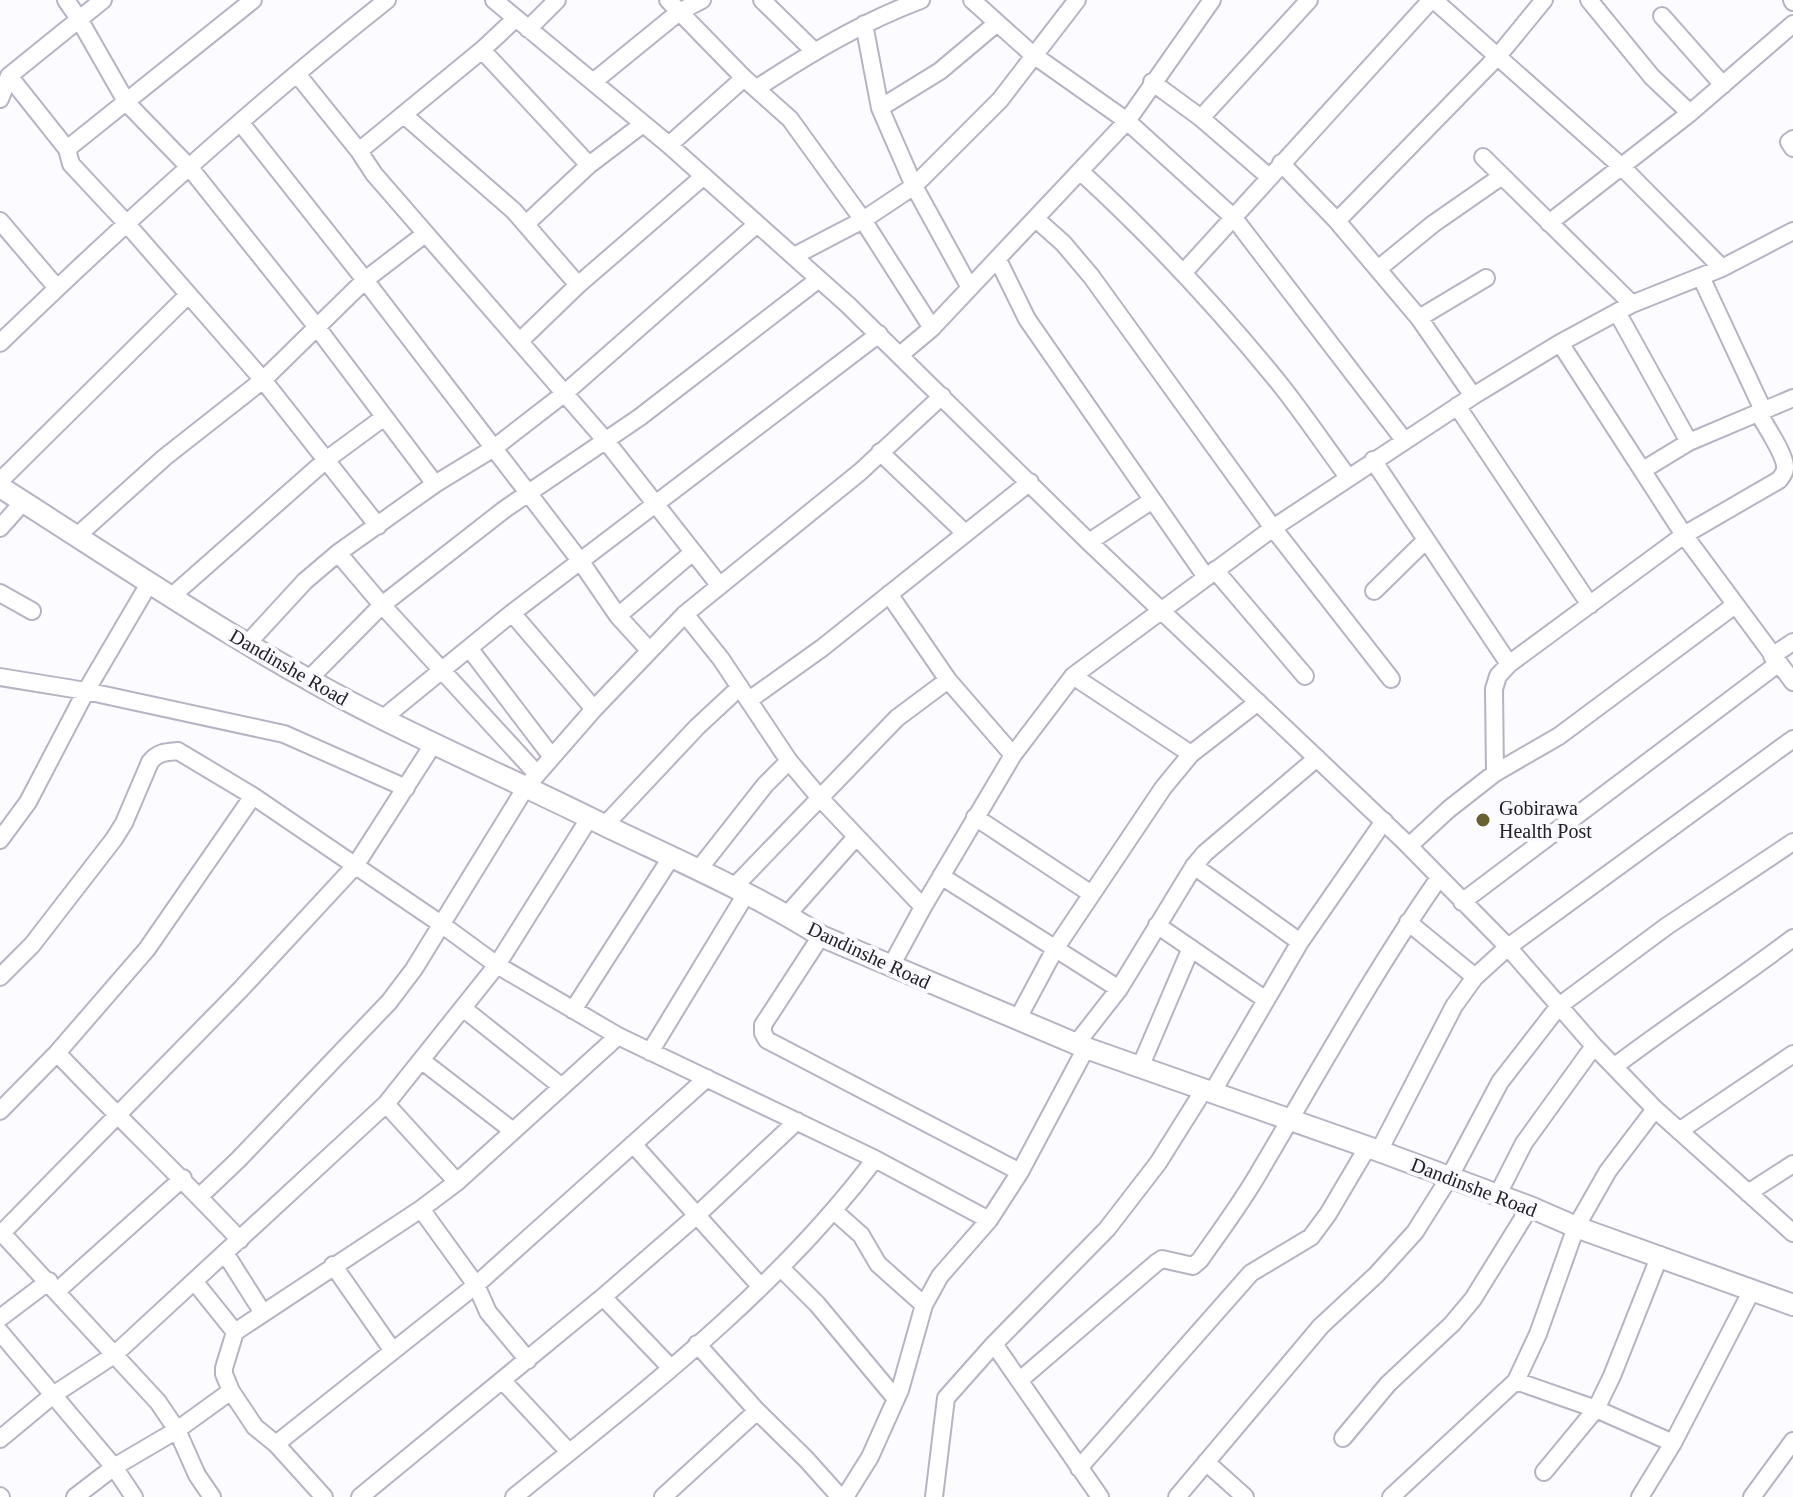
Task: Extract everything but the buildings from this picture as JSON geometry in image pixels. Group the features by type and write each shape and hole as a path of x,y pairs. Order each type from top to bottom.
{"street":[{"path":"66,0 127,103 190,168 316,326 435,484"},
{"path":"0,99 9,76 103,0"},
{"path":"67,149 253,0"},
{"path":"0,343 240,122 387,0"},
{"path":"494,0 669,145 879,334 1089,542 1384,821 1508,947 1594,1046 1655,1109 1793,1233"},
{"path":"359,151 482,50 557,0"},
{"path":"593,82 674,6 702,0"},
{"path":"762,0 814,51"},
{"path":"669,145 750,83 864,24 921,0"},
{"path":"972,0 1032,54 1127,121 1234,218 1404,440"},
{"path":"794,256 863,220 914,186 979,124 1077,0"},
{"path":"900,355 932,328 998,260 1127,121 1212,0"},
{"path":"1201,118 1309,0"},
{"path":"1183,273 1268,176 1432,0 1623,168 1722,268"},
{"path":"1337,221 1498,56 1544,0"},
{"path":"1589,0 1652,77 1690,113"},
{"path":"674,6 790,119 863,220 932,328"},
{"path":"1662,16 1723,85"},
{"path":"880,108 940,71 997,23"},
{"path":"864,24 880,108 914,186 970,288"},
{"path":"1549,223 1623,168 1793,24"},
{"path":"482,50 589,165"},
{"path":"297,74 374,174 606,441 720,586"},
{"path":"9,76 67,149 71,164 263,380 378,526"},
{"path":"1152,82 1201,118 1268,176"},
{"path":"404,115 526,224 578,285"},
{"path":"240,122 494,448 618,616 649,650"},
{"path":"526,224 589,165 643,124"},
{"path":"1793,139 1789,142 1793,148"},
{"path":"1483,157 1549,223 1625,308 1689,442"},
{"path":"1281,163 1337,221 1419,318 1473,396"},
{"path":"1081,172 1143,229 1183,273 1280,384 1348,477"},
{"path":"521,340 578,285 704,176"},
{"path":"1378,269 1433,224 1502,176"},
{"path":"1036,219 1063,243 1091,276 1273,528 1391,679"},
{"path":"0,221 57,288"},
{"path":"247,644 294,592 338,553 435,484 494,448 565,393 757,224"},
{"path":"77,536 165,457 263,380 365,280 425,234"},
{"path":"891,966 1013,755 1073,676 1273,528 1473,396 1625,308 1791,238"},
{"path":"998,260 1027,319 1151,501 1210,573 1305,676"},
{"path":"1495,773 1494,689 1498,676 1509,664 1684,535 1779,480 1784,474 1783,458 1701,277"},
{"path":"1419,318 1486,278"},
{"path":"309,679 382,605 527,494 606,441 819,279"},
{"path":"0,481 188,295"},
{"path":"382,719 512,613 879,334"},
{"path":"1560,343 1684,535 1793,682"},
{"path":"199,1197 389,1002 414,969 531,780 594,709 685,614 860,472 942,396"},
{"path":"1643,470 1689,442 1793,398"},
{"path":"1457,406 1590,605"},
{"path":"172,596 326,460 383,418"},
{"path":"880,452 965,533"},
{"path":"1373,460 1509,664"},
{"path":"0,1439 53,1395 114,1355 386,1104 497,965 597,821 697,727 889,594 1030,482"},
{"name":"Dandinshe Road","path":"0,487 247,644 382,719 434,743 531,780 597,821 740,890 821,936 1081,1046 1141,1065 1793,1305"},
{"path":"1089,542 1151,501"},
{"path":"0,528 23,502"},
{"path":"1374,591 1426,540"},
{"path":"618,616 693,552"},
{"path":"338,553 441,669 531,780"},
{"path":"0,840 28,802 86,691 150,582"},
{"path":"0,593 32,611"},
{"path":"889,594 948,680 1013,755"},
{"path":"1409,846 1495,773 1559,736 1735,605"},
{"path":"512,613 594,709"},
{"path":"685,614 789,761 923,907"},
{"path":"1462,902 1775,660 1793,642"},
{"path":"469,648 552,757"},
{"path":"1073,676 1191,754"},
{"path":"0,677 86,691 284,734 406,788"},
{"path":"650,1052 740,890 820,798 897,718 948,680"},
{"path":"1017,1020 1055,949 1090,893 1163,788 1191,754 1258,702"},
{"path":"1079,1468 1251,1273 1311,1237 1373,1150 1454,1006 1475,977 1508,947 1793,739"},
{"path":"212,1497 197,1475 177,1430 158,1402 1,1232 241,989 355,866 434,743"},
{"path":"0,977 32,945 114,839 150,762 156,755 178,751 253,796 497,965 573,1010 650,1052 875,1159 989,1220"},
{"path":"697,1344 757,1411 842,1497 870,1457 896,1399 924,1305 940,1276 989,1220 1020,1172 1081,1046 1194,866 1205,853 1317,758"},
{"path":"699,869 756,796 789,761"},
{"path":"0,1111 57,1053 147,949 253,796"},
{"path":"975,817 1090,893"},
{"path":"934,1497 946,1398 994,1344 1107,1229 1158,1163 1209,1090 1300,942 1384,821"},
{"path":"787,915 856,837"},
{"path":"1177,1497 1321,1326 1376,1275 1415,1232 1449,1178 1500,1082 1559,1006 1667,926 1793,842"},
{"path":"573,1010 672,856"},
{"path":"1194,866 1300,942"},
{"path":"941,876 1119,989"},
{"path":"1020,1380 1162,1259 1196,1265 1260,1171 1408,922 1439,878"},
{"path":"1408,922 1475,977"},
{"path":"1157,925 1266,1000"},
{"path":"821,936 763,1025 767,1040 1020,1172"},
{"path":"1615,1066 1793,938"},
{"path":"1141,1065 1191,948"},
{"path":"464,1009 562,1087"},
{"path":"324,1497 276,1444 255,1427 231,1391 224,1368 235,1332 457,1182 618,1036"},
{"path":"1497,1196 1524,1143 1594,1046"},
{"path":"57,1053 117,1116 183,1178 240,1240"},
{"path":"1679,1131 1793,1054"},
{"path":"421,1060 513,1131"},
{"path":"276,1444 476,1285 707,1078"},
{"path":"386,1104 457,1182"},
{"path":"1391,1497 1516,1381 1538,1334 1576,1227 1608,1171 1655,1109"},
{"path":"360,1497 603,1297 695,1217 797,1121"},
{"path":"633,1144 695,1217 761,1287"},
{"path":"514,1497 761,1287 834,1211 875,1159"},
{"path":"1748,1193 1793,1164"},
{"path":"0,1318 53,1286 183,1178"},
{"path":"1343,1438 1388,1384 1452,1324 1473,1299 1530,1207"},
{"path":"421,1209 476,1285 488,1312 528,1360"},
{"path":"834,1211 861,1235 878,1264 924,1305"},
{"path":"225,1253 263,1313"},
{"path":"1544,1472 1596,1409 1660,1255"},
{"path":"333,1265 393,1351"},
{"path":"781,1268 817,1304 896,1399"},
{"path":"194,1281 235,1332"},
{"path":"1640,1497 1673,1443 1752,1290"},
{"path":"603,1297 670,1367"},
{"path":"0,1332 114,1467 134,1497"},
{"path":"994,1344 1100,1497"},
{"path":"502,1380 569,1452"},
{"path":"1516,1381 1596,1409 1673,1443"},
{"path":"75,1497 114,1467 177,1430 231,1391"},
{"path":"663,1497 757,1411"},
{"path":"1752,1497 1793,1441"},
{"path":"1206,1462 1245,1497"}],"place":[{"name":"Gobirawa Health Post","path":"1483,820"}]}
